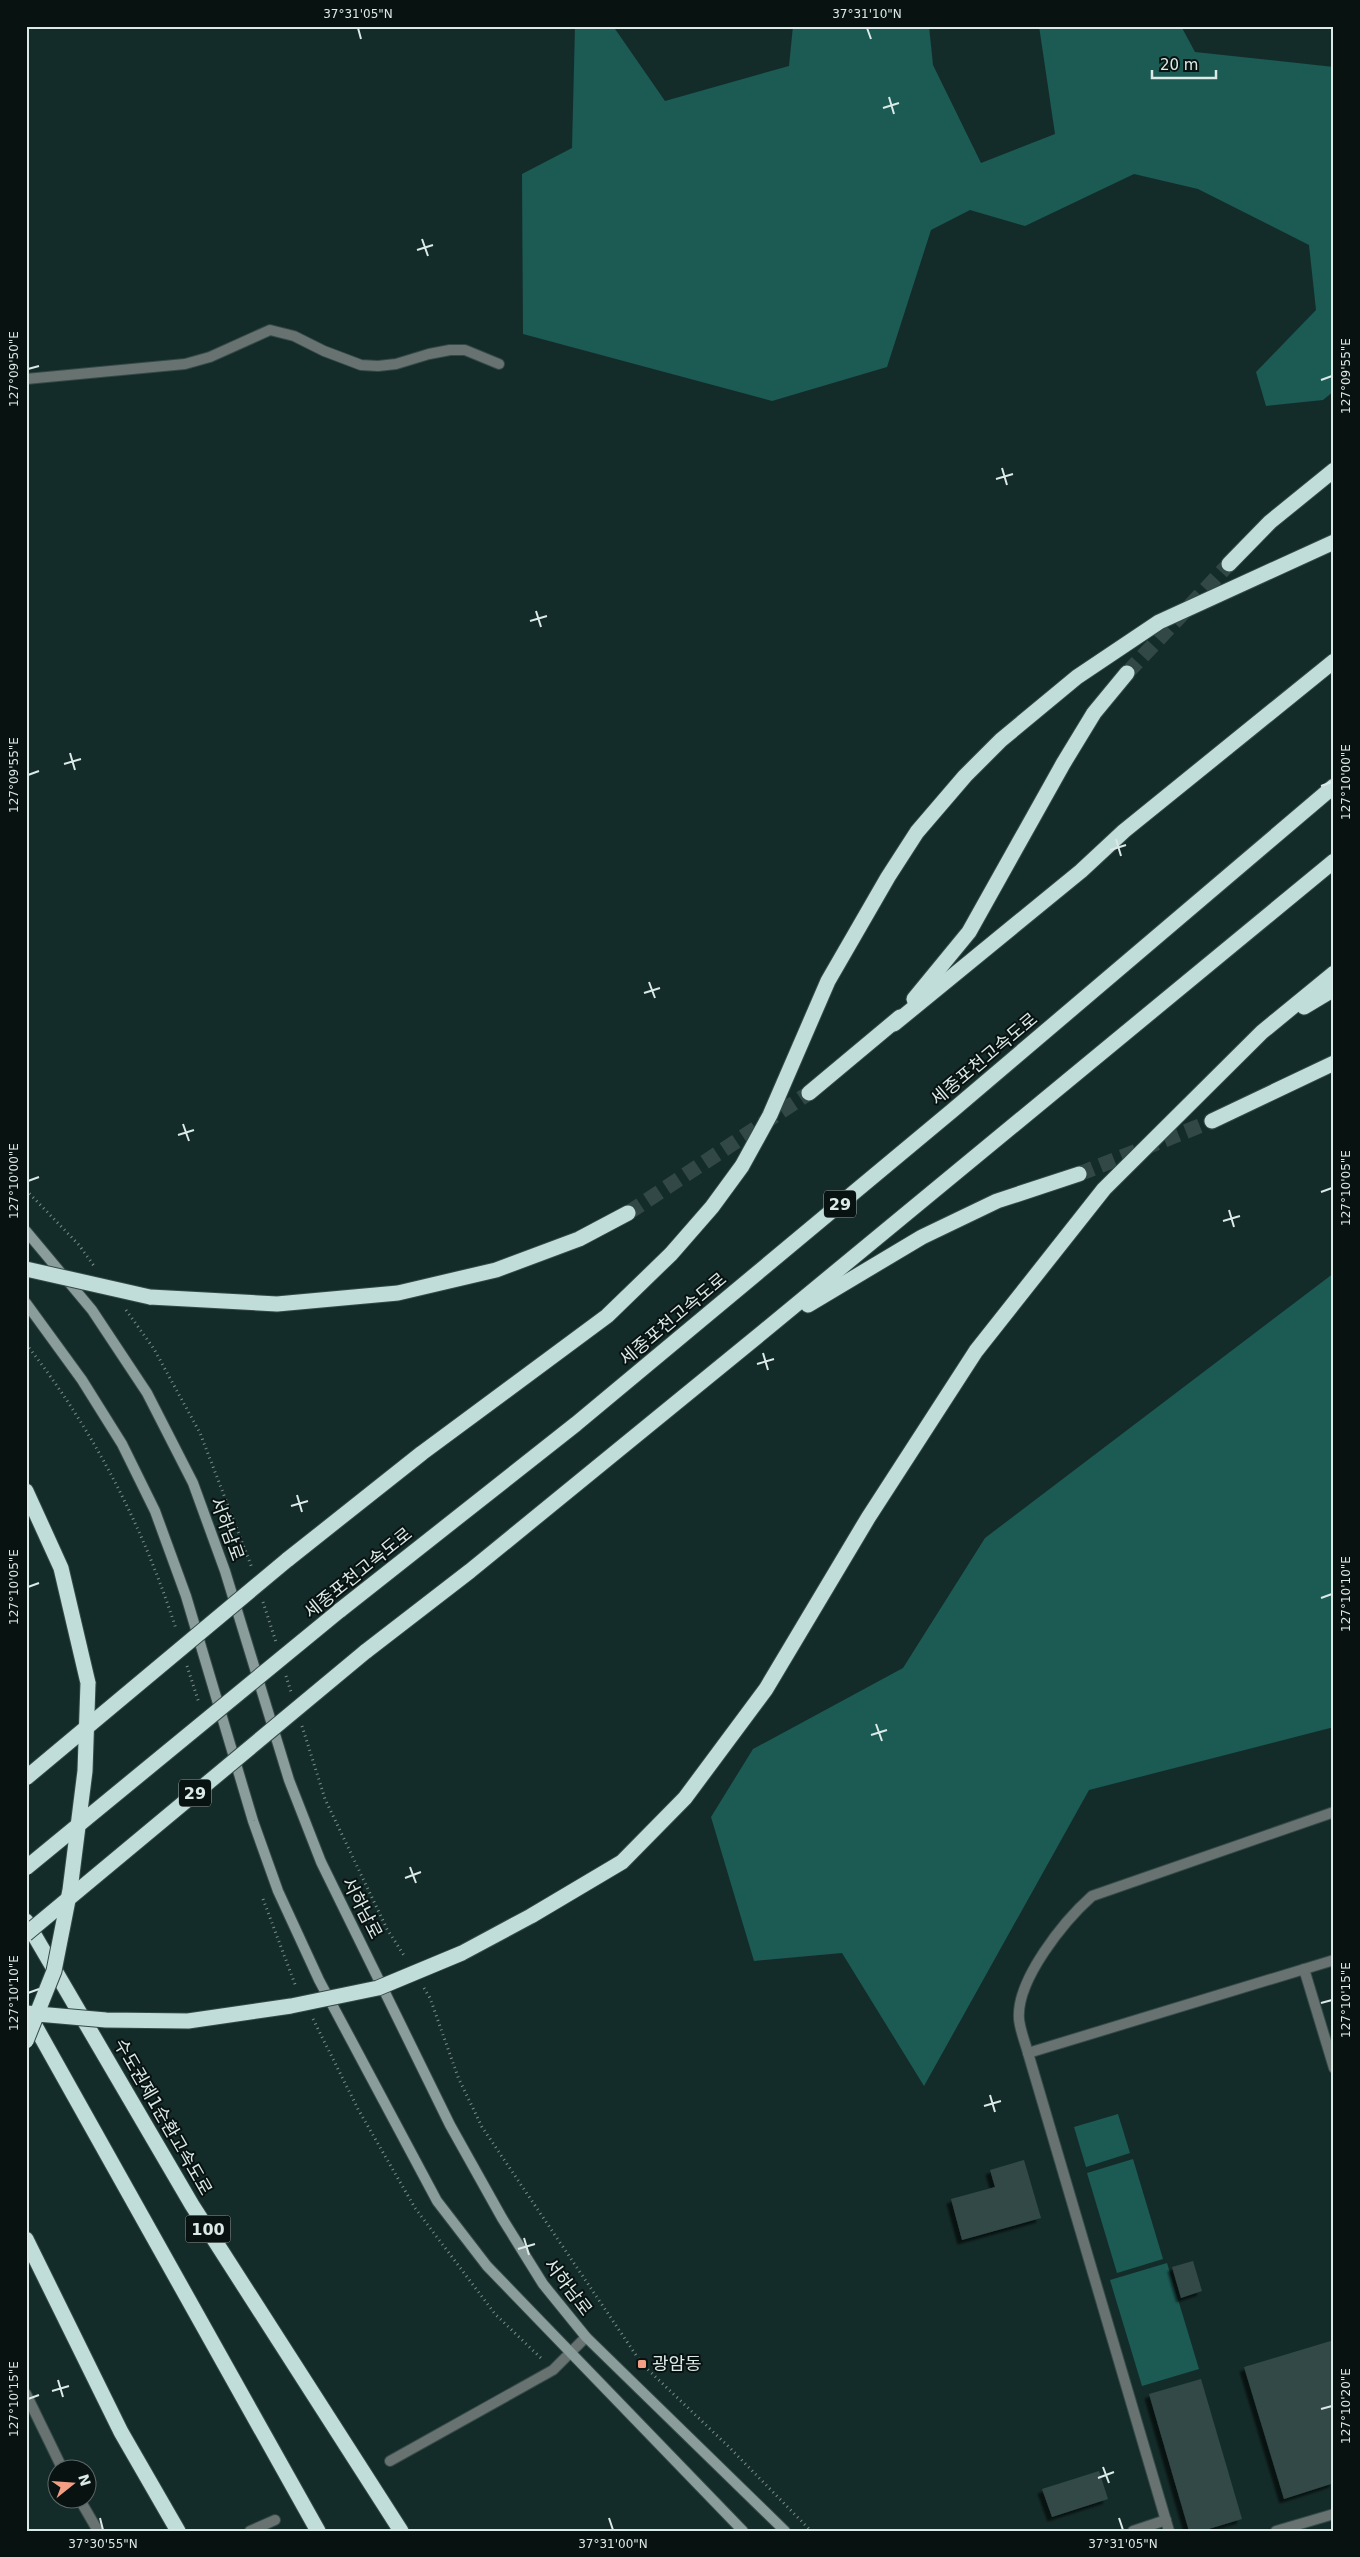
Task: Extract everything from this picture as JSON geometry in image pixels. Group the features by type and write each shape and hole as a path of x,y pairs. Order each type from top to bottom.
{"highway":[{"path":"1229,564 1270,522 1334,470"},
{"path":"26,1778 287,1560 422,1453 607,1316 671,1254 712,1207 747,1157 770,1115 828,980 888,877 917,832 965,776 1001,740 1077,677 1160,622 1334,542"},
{"path":"809,1093 1081,871 1124,831 1334,661"},
{"path":"894,1024 969,932 1063,764 1094,713 1127,672"},
{"name":"세종포천고속도로","path":"26,1868 339,1611 576,1424 945,1116 1334,786"},
{"name":"29","path":"26,1934 365,1652 470,1572 1334,861"},
{"path":"26,2013 106,2020 188,2021 291,2006 378,1988 462,1953 531,1916 622,1862 685,1798 766,1689 868,1518 976,1350 1104,1189 1262,1032 1334,973"},
{"path":"1262,1032 1334,990"},
{"path":"1212,1121 1334,1062"},
{"path":"764,1332 922,1237 997,1201 1079,1174"},
{"path":"26,1269 150,1297 277,1304 398,1293 496,1270 579,1239 628,1213"},
{"path":"26,1491 61,1568 88,1683 85,1771 70,1890 54,1971 26,2041"},
{"name":"수도권제1순환고속도로","path":"26,1921 192,2205 401,2531"},
{"name":"100","path":"26,2009 318,2531"},
{"path":"26,2239 121,2432 178,2531"}],"main road":[{"name":"서하남로","path":"26,1231 92,1310 147,1393 193,1483 225,1571 288,1780 321,1862 450,2125 502,2218 543,2284 586,2337 785,2531"},
{"path":"26,1303 82,1380 122,1444 155,1511 186,1596 253,1821 278,1891 318,1980 437,2201 487,2266 743,2531"}],"lane":[{"path":"26,379 185,364 210,357 270,330 294,336 324,351 361,364 378,366 396,364 450,350 465,350 499,364"},
{"path":"1169,2531 1028,2053 1019,2019 1024,1987 1046,1951 1076,1910 1092,1896 1334,1812"},
{"path":"1028,2053 1334,1960"},
{"path":"1304,1969 1334,2068"},
{"path":"390,2461 554,2370 586,2337"},
{"path":"26,2394 58,2460"},
{"path":"86,2510 98,2531"},
{"path":"1276,2531 1334,2514"},
{"path":"250,2531 275,2520"},
{"path":"1133,2531 1166,2520"}],"path":[{"path":"26,1190 79,1245 96,1269"},
{"path":"125,1309 154,1349 200,1433 253,1571"},
{"path":"262,1599 277,1647"},
{"path":"283,1666 292,1695"},
{"path":"301,1723 325,1800 388,1929 406,1960"},
{"path":"420,1982 430,1998 458,2077 482,2127 642,2364 811,2531"}],"shaded area":[{"path":"575,26 613,26 665,101 789,66 793,26 929,26 933,65 981,163 1055,134 1039,26 1181,26 1195,52 1334,67 1334,391 1323,400 1266,406 1256,372 1316,310 1309,245 1198,189 1134,174 1025,226 970,210 931,230 887,367 772,401 523,334 522,174 572,148"},
{"path":"1334,1273 1334,1727 1089,1790 924,2086 842,1953 754,1961 711,1817 753,1749 903,1668 985,1538"},
{"path":"1118,2114 1130,2153 1086,2167 1074,2127"},
{"path":"1133,2159 1163,2259 1117,2273 1087,2173"},
{"path":"1167,2263 1199,2369 1142,2386 1110,2280"}],"building":[{"path":"1024,2160 1041,2218 962,2240 951,2199 995,2187 990,2170"},
{"path":"1193,2261 1202,2291 1181,2298 1172,2267"},
{"path":"1334,2340 1334,2483 1284,2499 1244,2367"},
{"path":"1201,2379 1242,2519 1202,2531 1189,2531 1149,2394"},
{"path":"1099,2471 1108,2499 1052,2517 1042,2489"}],"tunnel":[{"path":"1127,673 1229,564"},
{"path":"628,1213 809,1093"},
{"path":"1079,1174 1212,1121"}],"place":[{"name":"광암동","path":"642,2364"}]}
